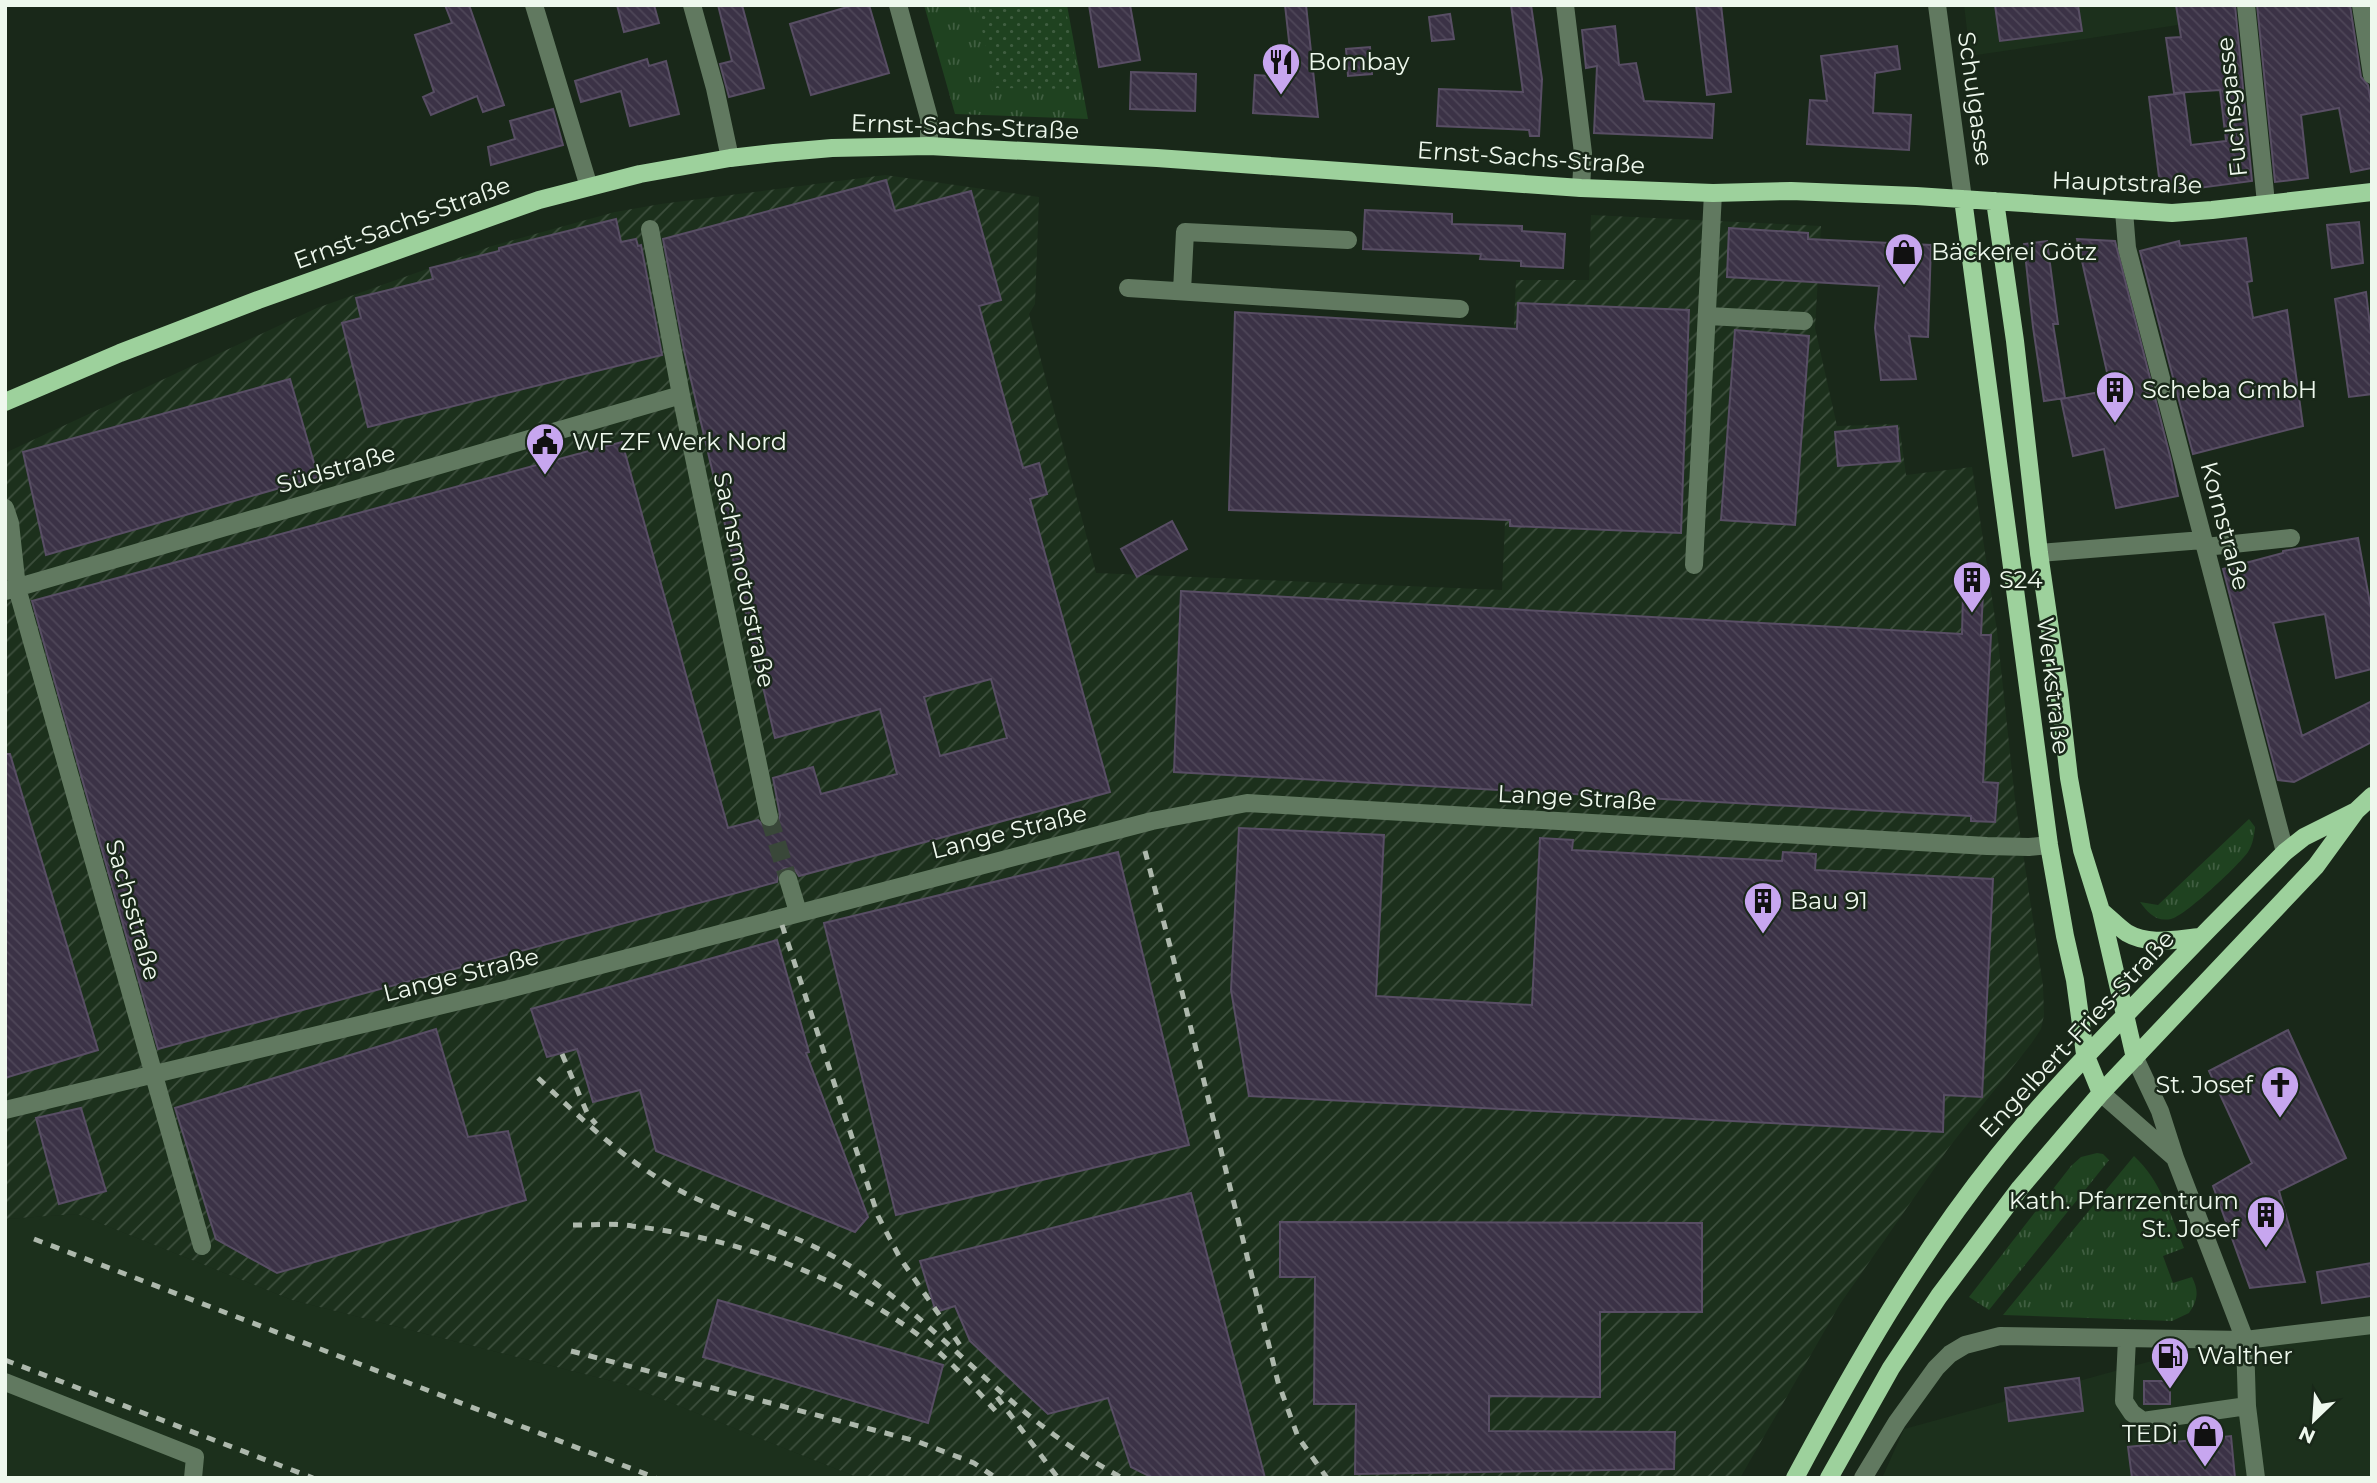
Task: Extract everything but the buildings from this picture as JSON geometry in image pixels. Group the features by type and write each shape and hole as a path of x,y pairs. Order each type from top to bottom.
{"main road":[{"name":"Ernst-Sachs-Straße","path":"5,402 120,353 258,300 539,200 640,174 730,158 832,148 929,146 1157,158 1581,188 1713,193 1791,191 1964,199"},
{"name":"Hauptstraße","path":"1964,199 2124,211 2186,212 2372,191"},
{"name":"Werkstraße","path":"1964,199 2049,845 2075,980 2085,1054 2101,1093"},
{"name":"Werkstraße","path":"1995,201 2069,778 2082,850 2101,911 2135,1058"},
{"name":"Engelbert-Fries-Straße","path":"1829,1478 1891,1368 1939,1296 2020,1188 2101,1093 2316,866 2356,811 2372,796"},
{"name":"Engelbert-Fries-Straße","path":"1795,1478 1863,1351 1910,1277 1996,1158 2042,1102 2085,1054 2285,852 2304,837 2356,811"},
{"path":"2101,911 2128,934 2144,939 2158,941 2200,937"}],"street":[{"path":"534,5 589,187"},
{"path":"692,5 715,88 730,158"},
{"path":"898,5 929,118 929,146"},
{"path":"1565,5 1583,153 1581,188"},
{"name":"Schulgasse","path":"1937,5 1964,199"},
{"name":"Fuchsgasse","path":"2246,5 2266,203"},
{"path":"2361,5 2372,75"},
{"path":"1695,565 1713,193"},
{"name":"Kornstraße","path":"2124,211 2127,248 2285,852"},
{"name":"Sachsmotorstraße","path":"650,229 681,394 769,817"},
{"path":"1182,291 1185,232 1348,240"},
{"path":"1128,288 1460,309"},
{"path":"1708,316 1804,321"},
{"name":"Südstraße","path":"11,589 681,394"},
{"name":"Sachsstraße","path":"5,508 10,523 11,589 202,1246"},
{"path":"2039,553 2291,538"},
{"name":"Lange Straße","path":"5,1110 505,990 1152,821 1247,803 1987,846 2029,848 2049,845"},
{"path":"788,879 798,912"},
{"path":"2135,1058 2161,1111 2175,1158 2245,1340 2247,1406 2256,1478"},
{"path":"2101,1093 2175,1158"},
{"path":"1863,1478 1897,1422 1936,1368 1950,1354 1965,1345 2000,1336 2245,1340 2372,1325"},
{"path":"2127,1339 2124,1401 2132,1413 2143,1421 2247,1406"},
{"path":"5,1382 195,1457 193,1478"}],"shaded area":[{"path":"1964,5 2231,5 2232,17 1970,56"},
{"path":"885,175 1039,197 1035,304 1029,314 1096,573 1502,590 1516,280 1589,280 1591,215 1821,226 1815,328 1837,426 1899,424 1906,475 1972,467 1997,631 2015,800 2043,986 2044,1015 2041,1029 2031,1044 1950,1146 1840,1304 1740,1478 859,1478 624,1384 292,1300 77,1214 5,1219 5,453 317,308 492,246 615,212"},
{"path":"77,1214 292,1300 624,1384 859,1478 5,1478 5,1219"},
{"path":"2372,1315 2372,1478 1882,1478 1904,1429 2250,1334"}],"green space":[{"path":"924,5 1067,5 1088,119 955,114"},
{"path":"977,5 1065,5 1080,89 994,88"},
{"path":"2249,819 2255,827 2250,849 2211,890 2171,919 2157,918 2146,910 2140,902 2158,905"},
{"path":"2103,1154 2109,1160 1989,1310 1969,1297 2071,1166 2081,1157"},
{"path":"2134,1156 2158,1187 2184,1248 2163,1256 2173,1283 2192,1277 2196,1295 2189,1313 2172,1321 2003,1315"}],"tunnel":[{"path":"769,817 788,879"}],"railway":[{"path":"1145,851 1278,1382 1298,1437 1327,1478"},
{"path":"782,925 878,1216 900,1258 962,1348"},
{"path":"562,1054 588,1115 596,1124"},
{"path":"538,1078 632,1161 674,1188 822,1250 861,1273 925,1323 1037,1422 1072,1448 1122,1478"},
{"path":"573,1225 625,1225 671,1232 747,1250 820,1277 889,1315 921,1337 952,1365 1000,1416"},
{"path":"34,1239 656,1478"},
{"path":"571,1351 916,1441 974,1463 996,1478"},
{"path":"5,1360 313,1478"},
{"path":"997,1397 1058,1478"}],"place":[{"name":"Bombay","path":"1281,96"},
{"name":"Bäckerei Götz","path":"1904,286"},
{"name":"Scheba GmbH","path":"2115,424"},
{"name":"WF ZF Werk Nord","path":"545,476"},
{"name":"S24","path":"1972,614"},
{"name":"Bau 91","path":"1763,935"},
{"name":"St. Josef","path":"2280,1119"},
{"name":"Kath. Pfarrzentrum St. Josef","path":"2266,1249"},
{"name":"Walther","path":"2170,1390"},
{"name":"TEDi","path":"2205,1468"}]}
